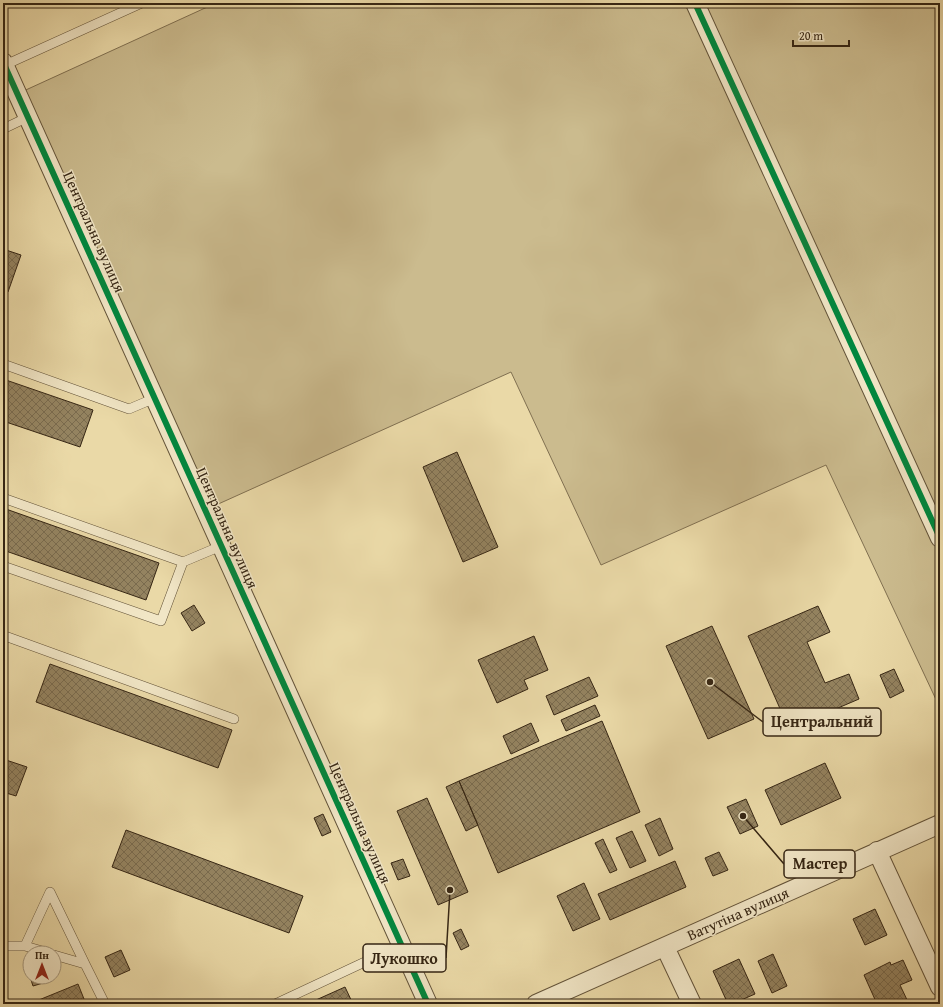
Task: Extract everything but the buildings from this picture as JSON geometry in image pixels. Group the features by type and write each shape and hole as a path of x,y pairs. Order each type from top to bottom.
{"street":[{"path":"696,3 940,538"},
{"name":"Центральна вулиця","path":"4,64 428,1004"},
{"name":"Ватутіна вулиця","path":"536,1004 940,824"},
{"path":"877,851 940,987"},
{"path":"665,947 692,1004"}],"lane":[{"path":"4,64 142,3"},
{"path":"3,129 28,118"},
{"path":"3,364 129,409 155,398"},
{"path":"3,498 183,562 221,546"},
{"path":"3,566 161,620 183,562"},
{"path":"3,633 4,636 234,718"},
{"path":"25,945 50,892 105,1004"},
{"path":"275,1004 401,944"},
{"path":"3,946 22,946"},
{"path":"62,957 85,964"}],"shaded area":[{"path":"216,3 940,3 940,708 826,465 601,565 511,372 205,510 17,94"}],"cycle path":[{"path":"695,3 940,538"},
{"path":"3,62 428,1004"}],"place":[{"name":"Центральний","path":"710,682"},
{"name":"Мастер","path":"743,816"},
{"name":"Лукошко","path":"450,890"}]}
